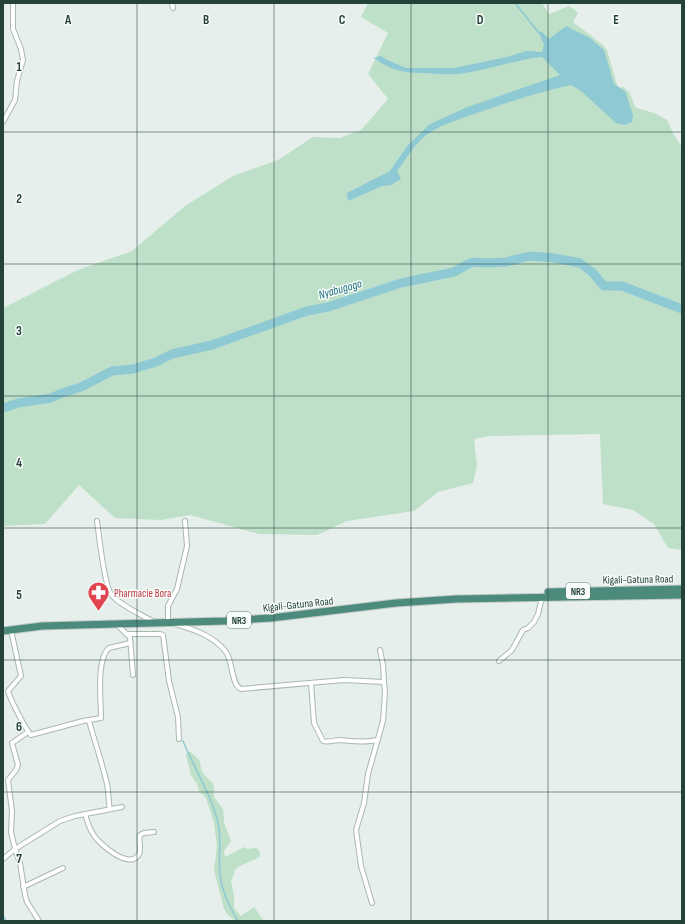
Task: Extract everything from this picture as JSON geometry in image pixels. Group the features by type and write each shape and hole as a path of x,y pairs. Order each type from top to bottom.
{"highway":[{"name":"Kigali-Gatuna Road","path":"474,599 512,594 682,589"},
{"name":"Kigali-Gatuna Road","path":"3,631 31,627 225,622 396,603 542,597 682,595"}],"street":[{"path":"3,122 15,100 23,60 14,29 13,3"},
{"path":"172,3 173,8"},
{"path":"97,521 107,584 111,594 133,610 156,623"},
{"path":"185,521 187,546 177,589 168,606 168,623 195,630 221,647 229,658 238,688 344,680 384,682"},
{"path":"500,661 512,650 523,630 528,628 534,622 538,614 542,597"},
{"path":"116,624 130,637 133,675"},
{"path":"12,630 21,676 8,691 13,704 31,735 58,727 101,718 100,677 106,651 109,648 130,643"},
{"path":"126,634 162,635 169,681 178,717 179,739"},
{"path":"372,903 362,866 356,830 364,802 368,774 378,740 384,706 384,682 380,650"},
{"path":"311,683 314,723 323,741 338,740 367,742 378,740"},
{"path":"89,720 96,739 106,778 110,809"},
{"path":"28,732 12,743 18,765 8,780 8,787 12,811 11,832 20,863 23,887 27,902 39,921"},
{"path":"3,859 15,849 60,821 122,807"},
{"path":"86,814 88,824 98,841 124,859 134,858 138,855 140,851 138,840 140,835 154,832"},
{"path":"23,887 64,868"}],"green space":[{"path":"368,3 542,3 549,14 569,6 578,13 573,22 603,45 607,50 618,88 623,87 629,92 636,108 654,113 667,120 682,147 682,550 668,548 654,524 633,510 603,504 600,434 491,436 474,439 477,465 473,483 438,492 414,511 347,521 317,535 259,534 190,515 161,520 115,518 79,485 45,524 3,526 3,308 78,270 132,251 185,206 233,176 278,160 313,137 340,138 361,130 388,99 368,74 388,33 361,17"},
{"path":"187,752 191,752 200,761 202,771 213,783 214,797 223,809 224,822 231,841 224,851 225,857 244,847 247,849 257,848 260,852 260,857 238,867 234,871 231,881 234,896 234,908 241,916 254,907 264,921 235,921 226,913 224,909 214,870 217,846 214,823 206,798 199,791 197,784 191,775 186,755"}],"water":[{"path":"566,26 590,38 604,50 614,84 625,91 633,115 632,122 625,125 616,123 581,91 571,85 546,91 486,110 437,128 426,135 410,152 397,171 401,179 391,185 382,186 348,201 347,193 390,171 408,145 430,124 465,108 560,75 542,57 457,74 398,70 386,66 374,58 381,56 406,68 454,68 507,57 526,51 542,52 544,45 539,33 541,31 549,39"}],"waterway":[{"path":"515,3 539,33"},
{"name":"Nyabugogo","path":"3,408 18,403 51,398 81,387 112,371 133,369 156,362 172,354 212,345 307,311 328,307 401,283 454,272 474,262 506,262 529,256 555,258 580,263 592,272 604,286 622,286 682,309"},
{"path":"183,741 212,803 219,829 222,886 238,921"},
{"path":"3,915 6,921"}],"place":[{"name":"Pharmacie Bora","path":"99,612"}]}
